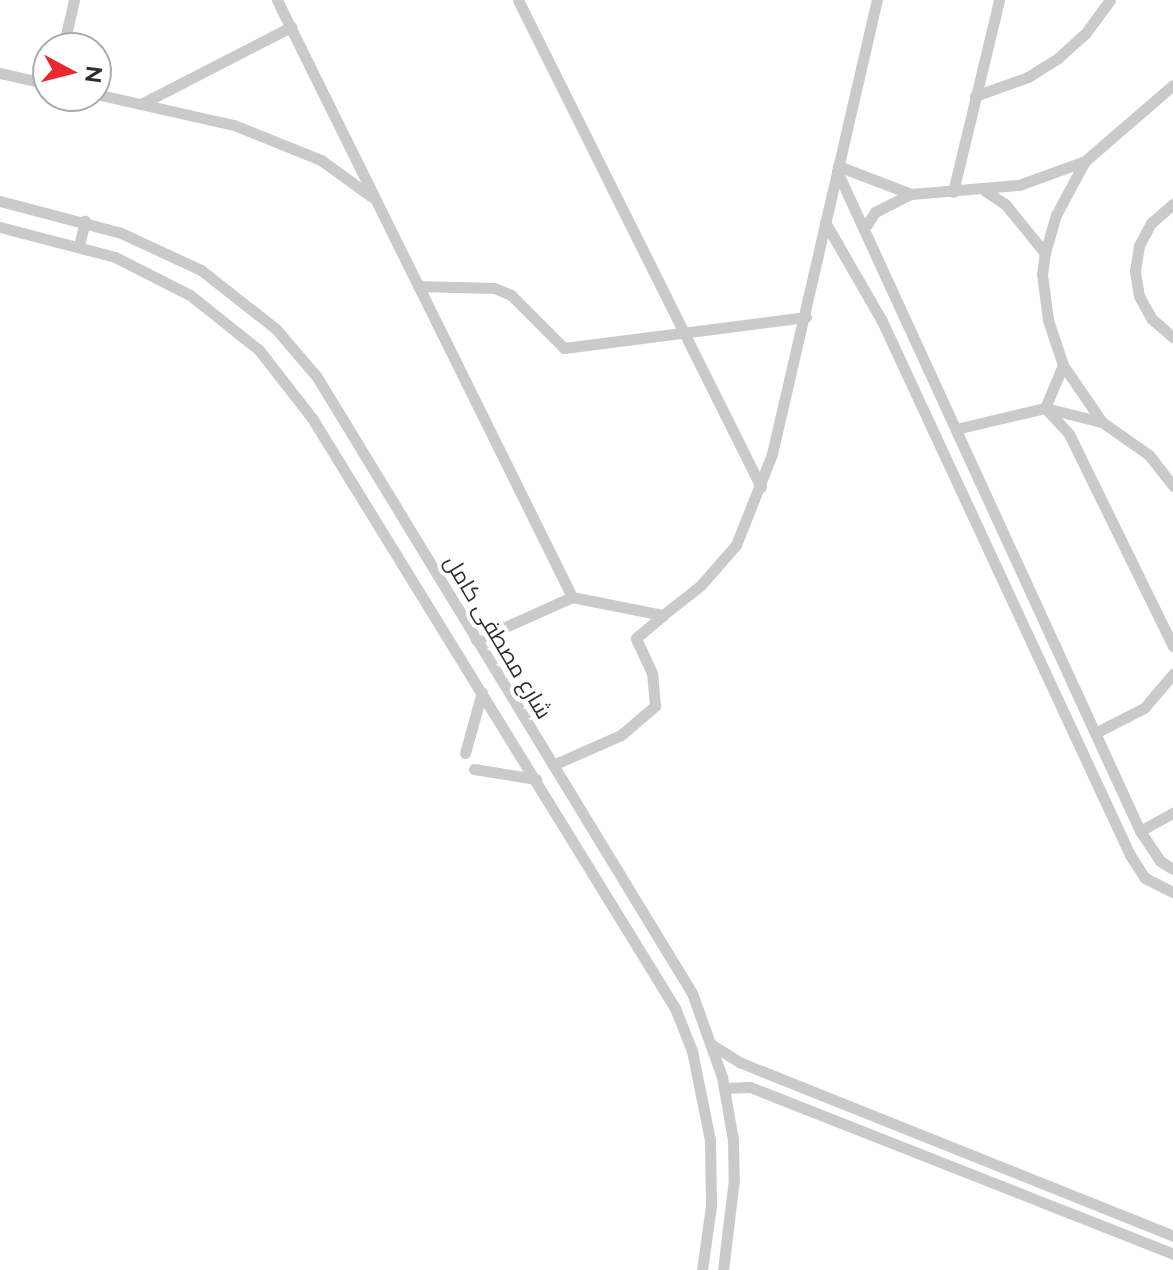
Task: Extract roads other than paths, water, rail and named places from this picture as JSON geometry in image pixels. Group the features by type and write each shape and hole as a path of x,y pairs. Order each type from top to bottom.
{"street":[{"path":"67,32 74,0"},
{"path":"277,0 572,597"},
{"path":"518,0 761,487"},
{"path":"553,765 621,735 655,706 652,673 636,638 700,586 736,545 761,487 806,317 877,0"},
{"path":"953,192 999,0"},
{"path":"975,96 1028,77 1058,58 1085,34 1110,0"},
{"path":"141,104 291,27"},
{"path":"0,73 32,80"},
{"path":"864,229 883,206 911,194 985,191 1053,175 1085,161 1173,85"},
{"path":"112,98 234,125 307,154 376,200"},
{"path":"1085,161 1056,215 1045,253 1042,274 1048,320 1063,365 1102,422 1149,455 1173,486"},
{"path":"837,168 911,194"},
{"path":"837,168 1140,831 1160,861 1173,869"},
{"path":"985,191 1005,204 1045,253"},
{"name":"شارع مصطفى كامل","path":"0,201 85,221 163,250 201,270 287,341 334,404 692,993 724,1088 734,1179 723,1270"},
{"path":"1173,204 1151,223 1139,246 1135,271 1139,296 1152,319 1173,337"},
{"path":"79,246 85,221"},
{"path":"825,222 882,321 1130,855 1145,878 1173,892"},
{"name":"شارع مصطفى كامل","path":"0,227 115,257 190,295 269,361 312,418 653,968 692,1051 704,1095 712,1173 702,1270"},
{"path":"418,286 494,288 511,295 564,348 683,330 806,317"},
{"path":"1045,408 1063,365"},
{"path":"956,429 1045,408 1102,422"},
{"path":"1045,408 1069,434 1173,646"},
{"path":"476,640 572,597 663,615"},
{"path":"1097,732 1144,708 1173,674"},
{"path":"465,753 482,692"},
{"path":"505,729 523,717"},
{"path":"514,744 533,732"},
{"path":"474,769 536,779"},
{"path":"1140,831 1173,813"},
{"path":"712,1045 739,1062 1173,1236"},
{"path":"724,1088 750,1087 1173,1254"}]}
